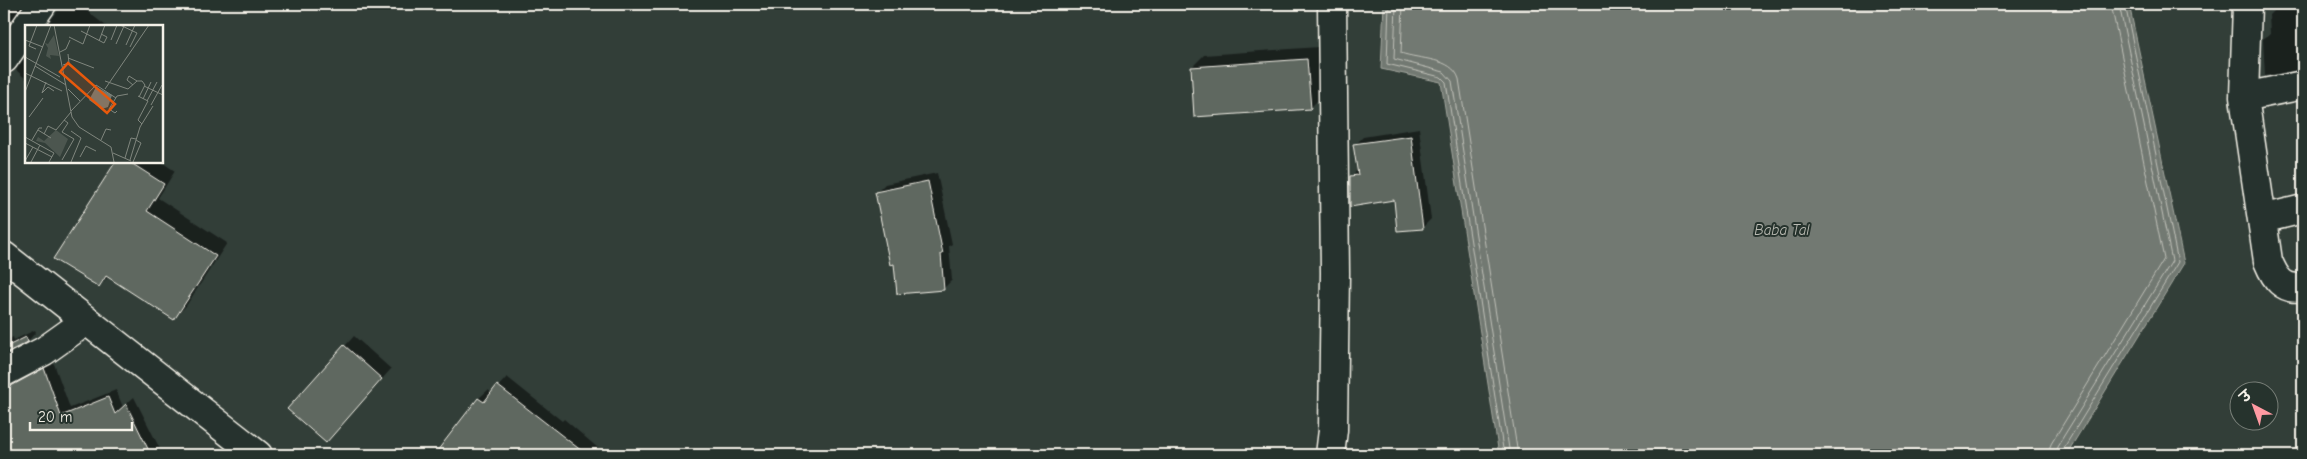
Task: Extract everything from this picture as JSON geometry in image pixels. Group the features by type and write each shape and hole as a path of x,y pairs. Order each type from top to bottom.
{"street":[{"path":"27,25 42,4"},
{"path":"1330,455 1333,430 1335,273 1332,4"},
{"path":"2247,4 2244,97 2268,261 2275,278 2285,286 2303,287"},
{"path":"4,59 25,29"},
{"path":"2244,97 2303,85"},
{"path":"2262,219 2303,209"},
{"path":"4,256 258,455"},
{"path":"4,372 44,351 86,321"}],"water":[{"name":"Baba Tal","path":"1384,4 2129,4 2184,263 2066,455 1499,455 1441,82 1381,69"}],"building":[{"path":"1307,59 1311,109 1194,117 1191,67"},
{"path":"1411,136 1423,229 1397,231 1394,200 1350,207 1350,176 1358,175 1353,144"},
{"path":"115,162 130,162 164,184 147,211 216,256 174,320 106,276 99,287 53,259"},
{"path":"928,181 943,254 941,254 944,290 897,294 894,264 890,265 875,192"},
{"path":"26,337 28,342 4,354 4,348"},
{"path":"344,345 382,379 326,443 287,409"},
{"path":"44,368 61,416 108,397 115,414 126,404 151,455 4,455 4,388"},
{"path":"497,385 587,455 434,455 478,398 484,402"}]}
